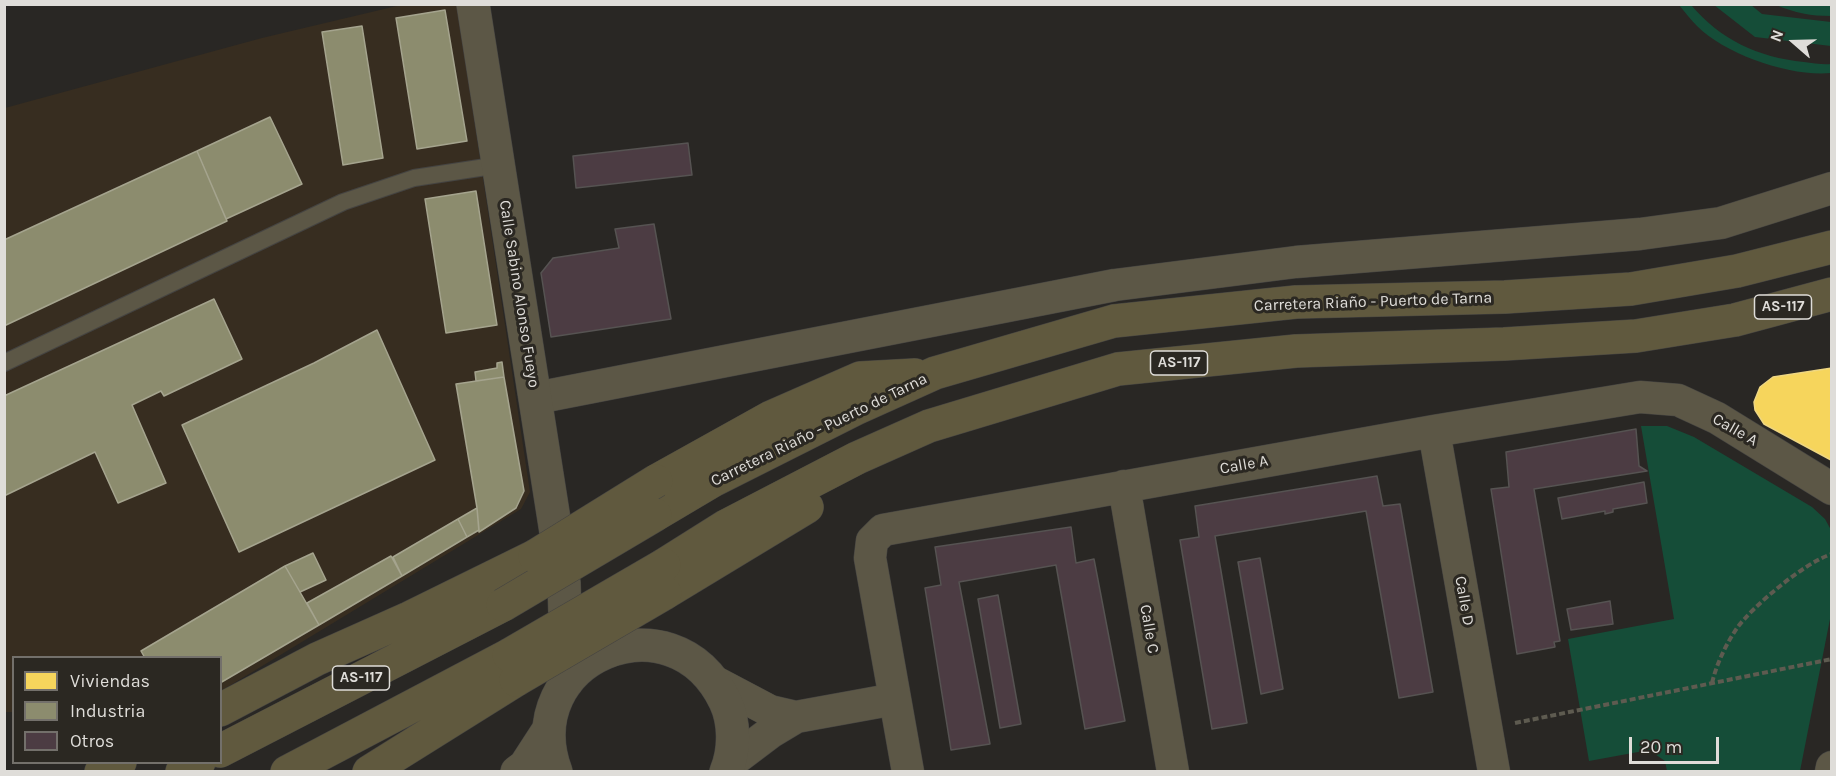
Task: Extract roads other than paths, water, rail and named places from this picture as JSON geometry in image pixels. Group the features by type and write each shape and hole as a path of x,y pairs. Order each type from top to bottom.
{"highway":[{"name":"Carretera Riaño - Puerto de Tarna","path":"222,750 503,605 714,480 855,409 935,374 1114,321 1296,302 1505,297 1631,289 1737,271 1832,247"},
{"name":"AS-117","path":"287,771 513,668 664,579 726,526 857,458 929,426 1118,369 1296,351 1504,344 1636,336 1735,320 1832,294"},
{"path":"222,709 317,659 409,618 535,556 656,481 771,417 860,378 935,374"},
{"path":"369,771 513,668"},
{"path":"101,771 116,764"}],"street":[{"name":"Calle Sabino Alonso Fueyo","path":"473,4 564,583 567,682"},
{"path":"536,398 1115,285 1296,262 1640,234 1721,223 1832,188"},
{"name":"Calle A","path":"908,771 870,558 872,541 883,530 1434,431 1640,397 1678,400 1717,418 1832,489"},
{"name":"Calle D","path":"1434,431 1494,771"},
{"name":"Calle C","path":"1124,486 1173,771"},
{"path":"564,583 598,621 634,644"},
{"path":"556,771 551,757 549,729 554,704 567,682 585,663 608,650 634,644 666,647 694,661 717,683 770,711 796,717"},
{"path":"717,683 729,708 732,726 733,735 728,767"},
{"path":"728,767 771,732 796,717 895,699"},
{"path":"517,771 525,766 549,729"},
{"path":"1831,771 1832,767"}],"lane":[{"path":"4,363 343,202 414,178 499,165"}]}
